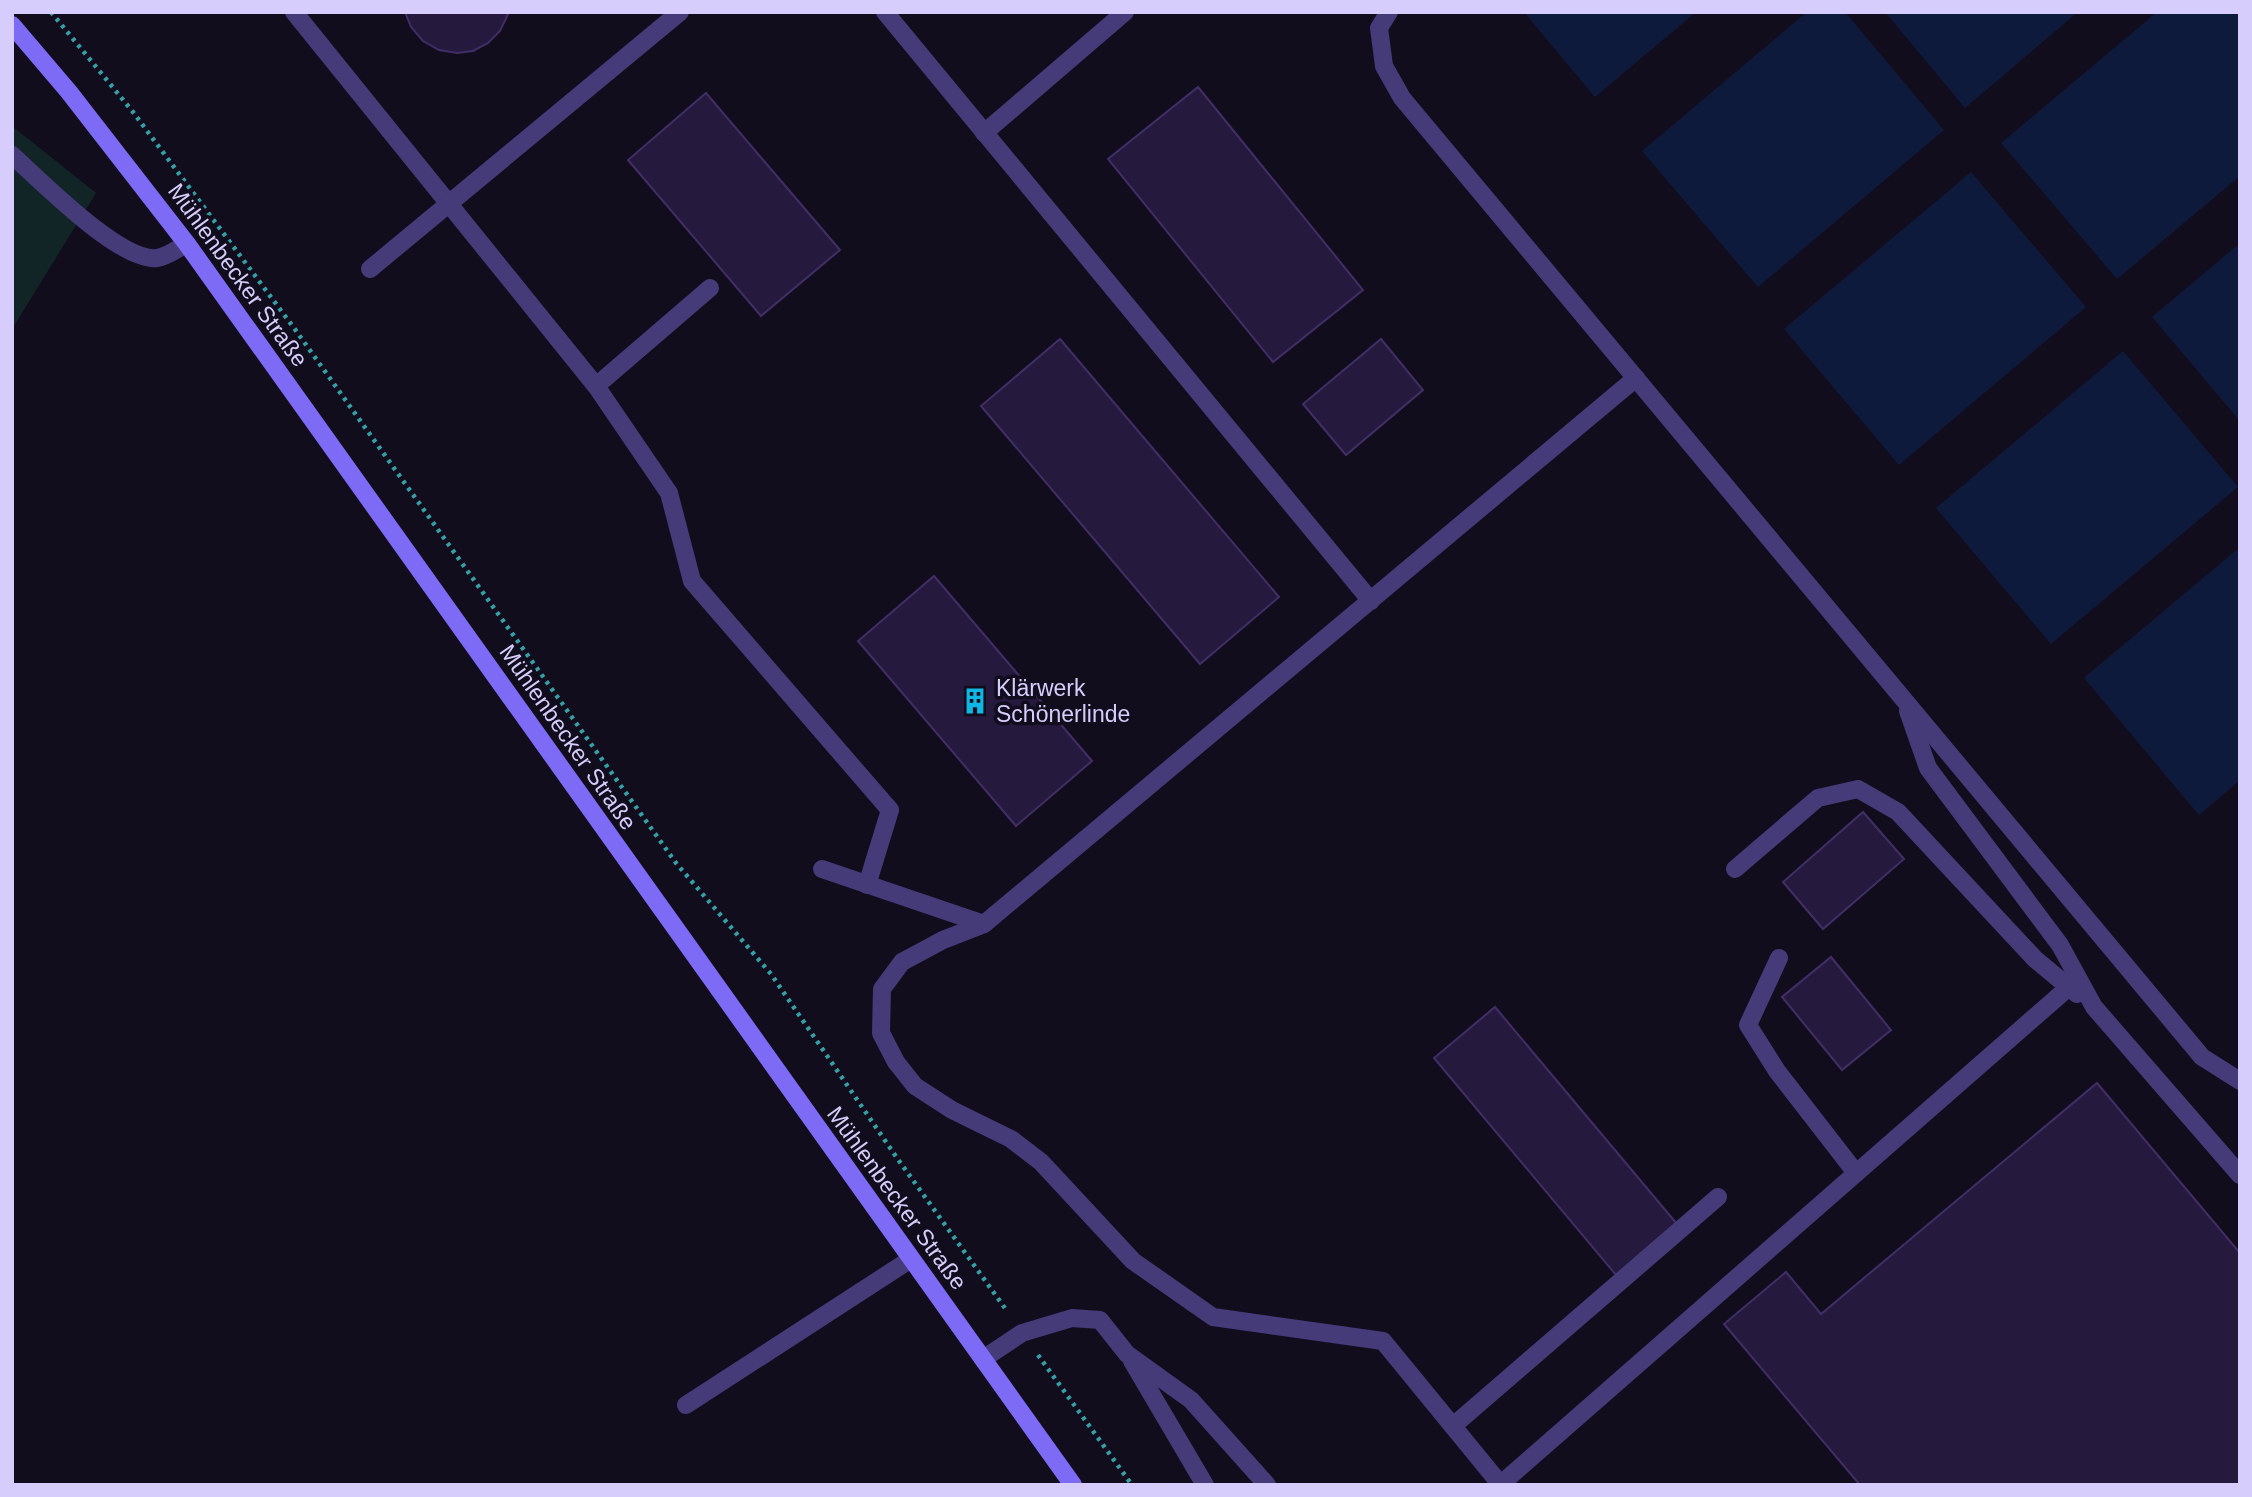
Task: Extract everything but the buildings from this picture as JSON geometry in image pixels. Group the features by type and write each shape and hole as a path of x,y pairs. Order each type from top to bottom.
{"main road":[{"name":"Mühlenbecker Straße","path":"12,25 94,123 187,244 1073,1485"}],"lane":[{"path":"294,12 596,386 669,493 692,581 890,810 867,885"},
{"path":"370,269 680,12"},
{"path":"885,12 1371,601"},
{"path":"985,133 1125,12"},
{"path":"1389,12 1379,28 1384,66 1402,98 2202,1057 2240,1081"},
{"path":"12,155 101,234 138,256 158,258 187,244"},
{"path":"596,386 710,288"},
{"path":"1636,378 984,924 943,940 902,961 882,989 881,1033 896,1062 915,1086 952,1110 1011,1139 1041,1162 1133,1261 1213,1317 1383,1341 1501,1484 2068,987"},
{"path":"1905,700 1928,768 2060,945 2094,1007"},
{"path":"1735,869 1818,798 1858,789 1898,812 2035,959 2094,1007 2240,1175"},
{"path":"822,869 984,924"},
{"path":"1779,958 1748,1025 1777,1071 1856,1172"},
{"path":"1453,1426 1718,1197"},
{"path":"686,1405 911,1259"},
{"path":"983,1359 1022,1333 1072,1318 1100,1320 1127,1354 1205,1485"},
{"path":"1127,1354 1191,1400 1267,1485"}],"path":[{"path":"51,12 133,112 293,328 676,863 771,974 897,1158 1132,1485"}],"green space":[{"path":"12,126 96,193 12,329"}],"water":[{"path":"1524,12 1696,12 1595,97"},
{"path":"1807,12 1845,12 1944,130 1758,287 1642,151"},
{"path":"1885,12 2078,12 1965,108"},
{"path":"2157,12 2240,12 2240,176 2117,279 2001,143"},
{"path":"1971,172 2086,307 1899,465 1784,329"},
{"path":"2240,243 2240,421 2152,317"},
{"path":"2123,351 2238,487 2051,644 1936,508"},
{"path":"2240,547 2240,780 2199,815 2084,678"}],"place":[{"name":"Klärwerk Schönerlinde","path":"975,701"}]}
